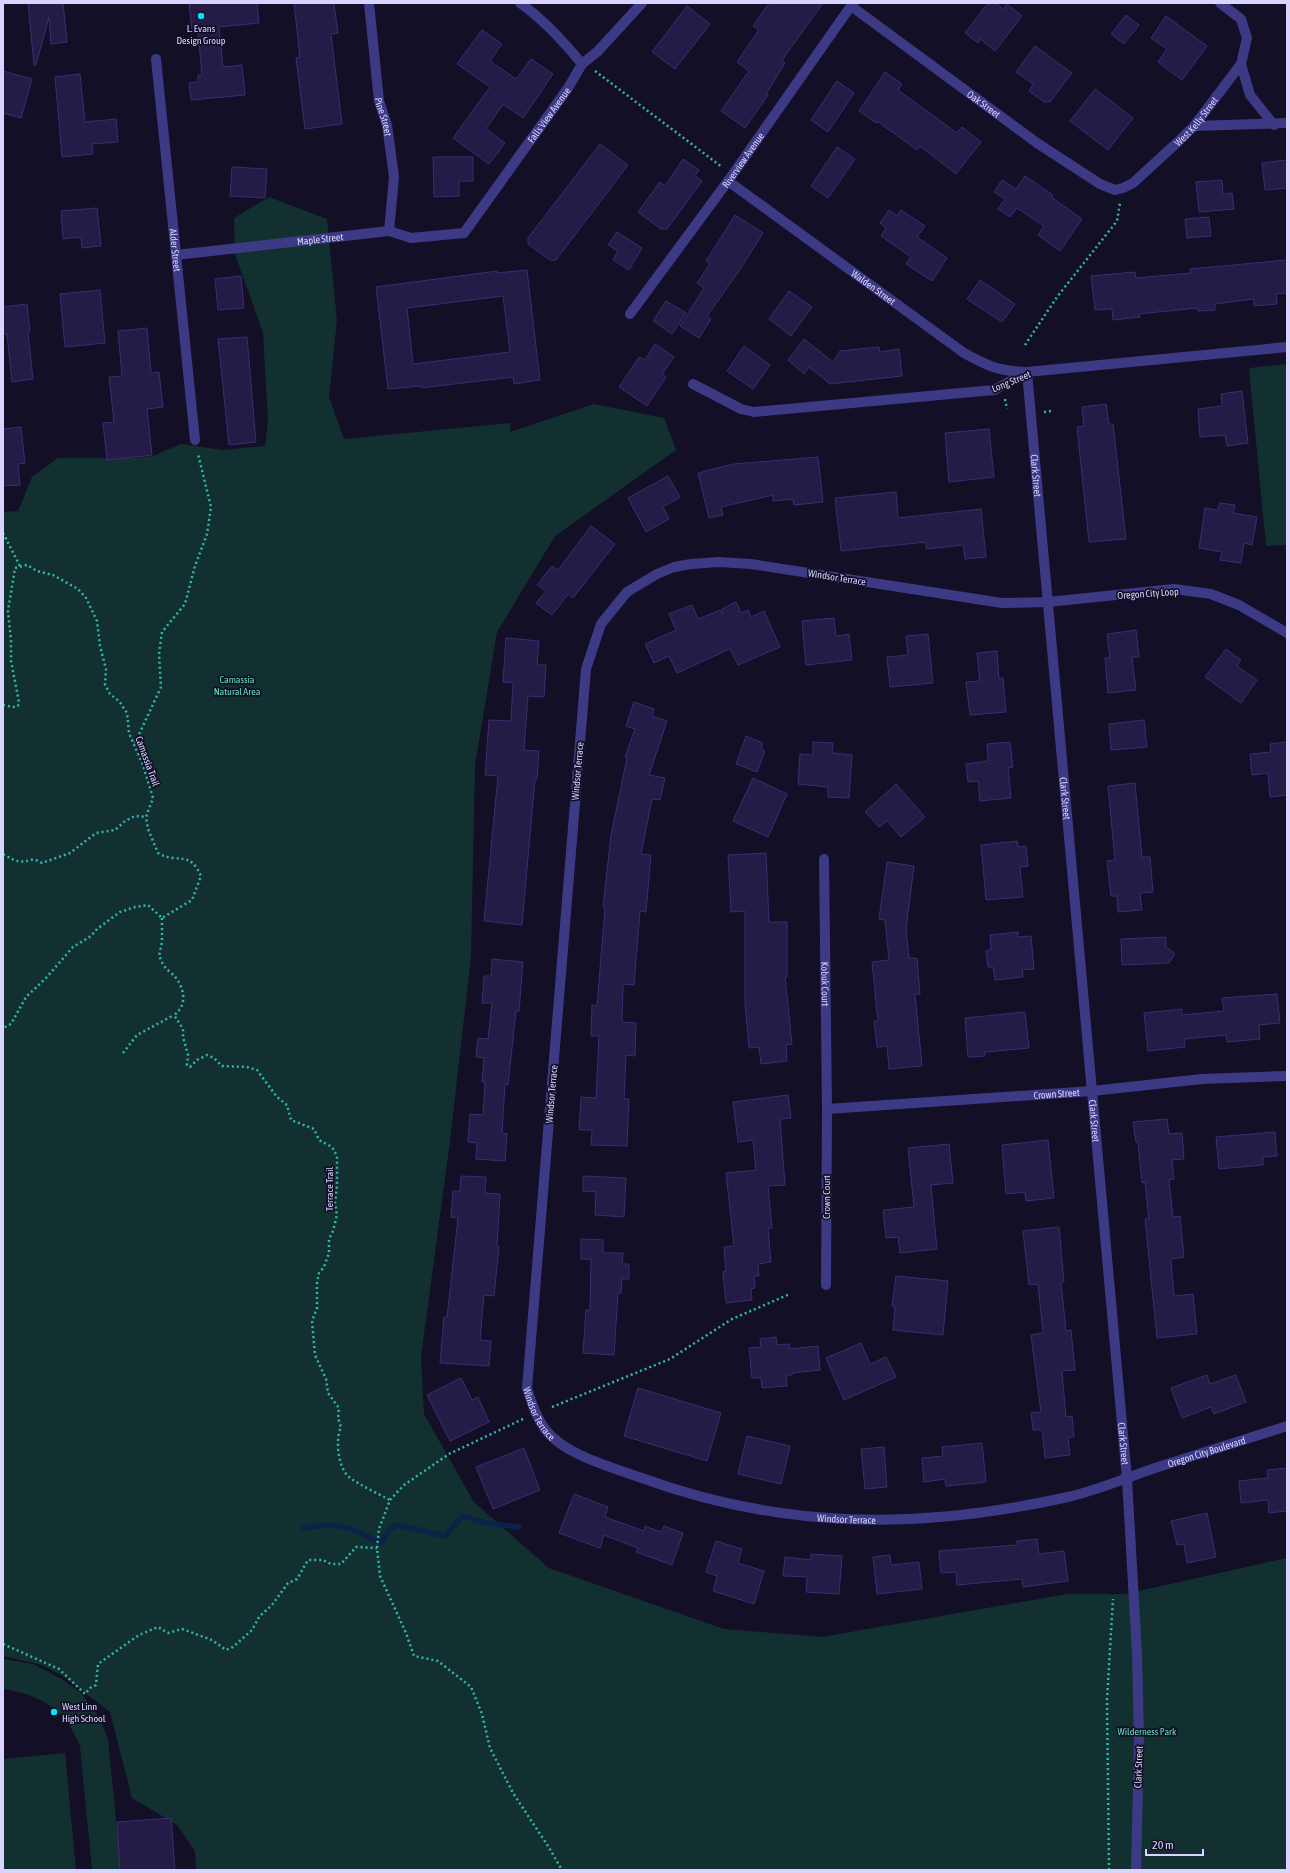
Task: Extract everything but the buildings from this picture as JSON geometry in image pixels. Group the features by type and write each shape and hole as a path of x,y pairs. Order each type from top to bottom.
{"street":[{"name":"Pine Street","path":"369,3 379,101 387,124 394,177 390,230"},
{"path":"520,3 534,13 566,44 582,64"},
{"name":"Falls View Avenue","path":"464,233 568,88 582,64 598,51 642,3"},
{"name":"West Kelly Street","path":"1123,188 1133,183 1194,126 1241,64 1247,38 1241,19 1220,3"},
{"name":"Riverview Avenue","path":"630,314 728,181 852,5"},
{"name":"Oak Street","path":"852,5 1056,155 1100,184 1115,190 1123,188"},
{"name":"Alder Street","path":"156,59 195,440"},
{"path":"1241,64 1250,95 1274,125"},
{"path":"1194,126 1274,125 1287,123"},
{"name":"Walden Street","path":"728,181 964,352 992,368 1007,371 1027,372"},
{"name":"Maple Street","path":"176,255 390,230 411,238 464,233"},
{"name":"Long Street","path":"693,384 741,409 754,412 994,390 1027,372 1287,347"},
{"name":"Clark Street","path":"1027,372 1127,1479 1137,1654 1138,1740 1136,1870"},
{"name":"Windsor Terrace","path":"1048,602 1002,603 751,564 721,562 690,564 674,567 657,574 627,592 601,624 586,669 527,1388 531,1402 545,1429 554,1440 574,1452 672,1489 717,1502 764,1511 804,1517 845,1520 940,1518 986,1512 1069,1497 1127,1479"},
{"name":"Oregon City Loop","path":"1048,602 1174,589 1211,594 1239,605 1287,633"},
{"name":"Kobuk Court","path":"824,859 826,1109"},
{"name":"Crown Street","path":"826,1109 1092,1091 1202,1079 1287,1076"},
{"name":"Crown Court","path":"826,1109 826,1285"},
{"name":"Oregon City Boulevard","path":"1127,1479 1156,1468 1287,1426"}],"path":[{"path":"592,69 725,169"},
{"path":"1025,345 1058,297 1117,221 1119,210"},
{"path":"134,744 161,687 159,654 162,632 185,604 207,534 211,507 195,440"},
{"path":"3,534 20,566 16,568 8,611 11,640 11,661 19,702 18,706 13,707 3,705"},
{"name":"Camassia Trail","path":"20,566 27,565 37,571 52,575 78,589 86,598 97,621 100,646 106,669 105,685 110,694 119,701 127,714 129,733 153,798 146,817"},
{"path":"3,854 14,860 24,862 34,859 42,863 70,853 96,833 115,830 125,821 135,816 146,817 148,829 158,853 164,857 191,860 197,866 202,876 192,900 162,918"},
{"path":"3,1028 11,1024 26,997 46,978 73,947 91,936 97,929 120,912 134,907 148,905 162,918 162,942 159,956 165,967 176,978 183,991 183,1002 179,1011 138,1035 123,1053"},
{"name":"Terrace Trail","path":"174,1015 184,1029 183,1037 188,1055 187,1065 190,1067 197,1060 207,1055 214,1058 222,1066 247,1067 257,1070 277,1096 287,1105 291,1120 314,1129 319,1140 332,1147 337,1156 337,1186 335,1203 337,1215 333,1231 329,1239 329,1253 324,1267 319,1273 317,1283 317,1308 312,1321 315,1355 326,1379 328,1393 339,1408 338,1418 341,1427 338,1434 337,1443 340,1459 348,1476 390,1500"},
{"path":"552,1407 670,1359 732,1318 790,1294"},
{"path":"523,1420 449,1454 404,1484 390,1500 382,1518 377,1547 380,1576 406,1633 414,1656 438,1661 471,1687 482,1714 490,1748 513,1793 562,1870"},
{"path":"3,1644 59,1669 85,1694 96,1684 98,1664 139,1635 158,1626 168,1633 182,1629 212,1640 226,1650 233,1647 252,1630 259,1616 272,1605 288,1583 297,1579 308,1560 323,1560 331,1564 341,1564 356,1547 377,1547"},
{"path":"1108,1870 1107,1699 1113,1599"}],"green space":[{"path":"269,197 327,219 337,320 329,397 344,439 511,423 510,432 594,404 664,418 676,450 555,536 497,632 475,765 471,957 450,1141 421,1357 424,1414 474,1502 549,1568 724,1629 822,1637 1067,1594 1125,1594 1287,1558 1287,1870 196,1870 195,1851 177,1825 132,1798 110,1712 63,1676 42,1665 3,1656 3,512 18,511 32,477 58,458 132,458 153,456 181,444 223,450 265,446 268,422 263,333 235,254 234,218"},
{"path":"1287,364 1287,545 1266,546 1249,368"},
{"path":"3,1659 33,1664 60,1678 81,1693 99,1717 108,1739 121,1870 92,1870 80,1746 74,1733 59,1713 50,1706 29,1695 3,1689"},
{"path":"65,1753 76,1870 3,1870 3,1759"}],"waterway":[{"path":"303,1528 323,1526 349,1528 382,1542 390,1529 397,1525 445,1536 463,1516 485,1523 519,1527"}],"place":[{"name":"L. Evans Design Group","path":"201,16"},
{"name":"West Linn High School","path":"54,1712"}],"park label":[{"name":"Camassia Natural Area","path":"237,684"},
{"name":"Wilderness Park","path":"1147,1731"}]}
